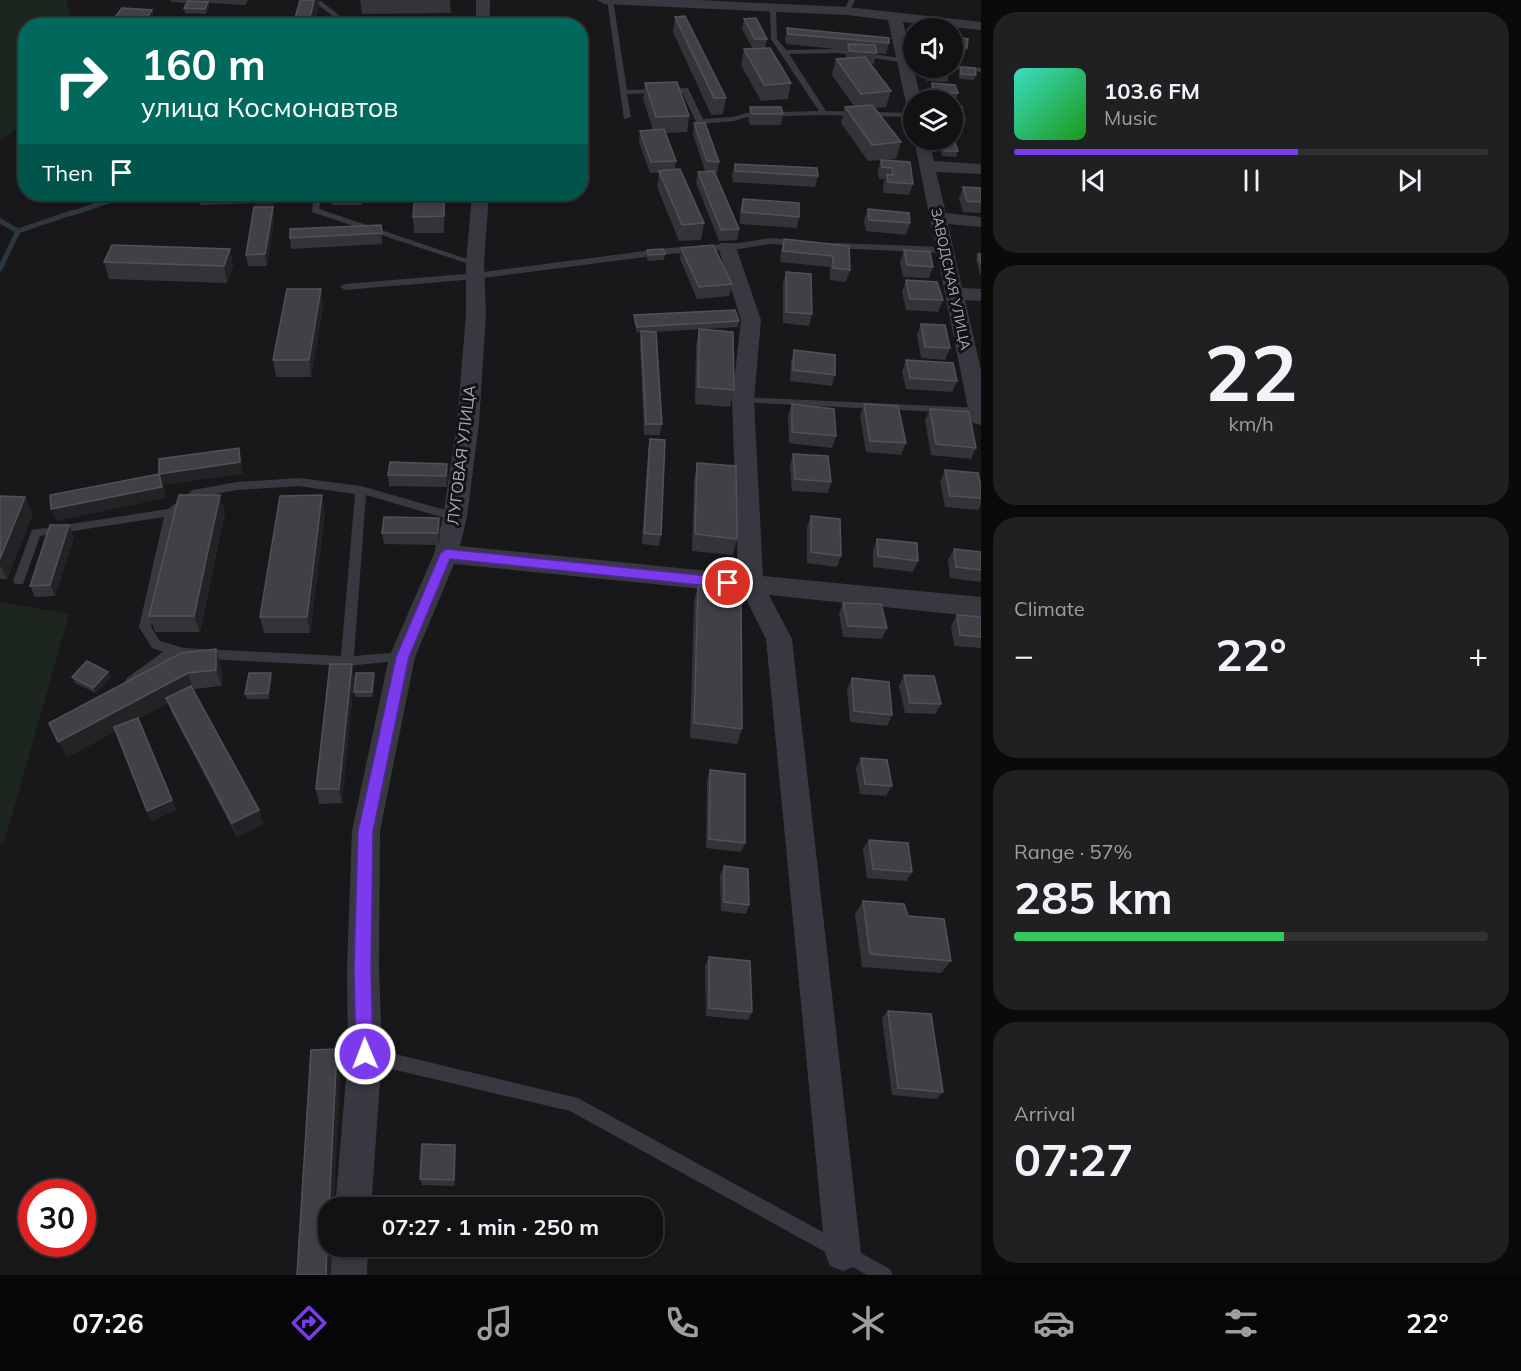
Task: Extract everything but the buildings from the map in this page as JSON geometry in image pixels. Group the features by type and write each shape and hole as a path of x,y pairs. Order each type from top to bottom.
{"street":[{"path":"483,0 483,18"},
{"path":"604,0 773,9 790,5 850,6 895,18 981,26"},
{"path":"895,18 903,43"},
{"name":"ЗАВОДСКАЯ УЛИЦА","path":"923,150 980,413"},
{"path":"927,166 981,170"},
{"name":"ЛУГОВАЯ УЛИЦА","path":"354,1197 365,1054 363,969 366,831 402,657 446,554 455,517 468,423 476,315 480,201"},
{"path":"938,218 981,222"},
{"path":"727,247 751,320 744,400 751,585 779,639 843,1253"},
{"path":"955,293 981,295"},
{"path":"446,554 981,607"},
{"path":"348,1275 349,1257"}],"lane":[{"path":"308,0 319,2 337,18"},
{"path":"610,0 627,117"},
{"path":"773,9 774,39 824,113"},
{"path":"784,52 838,51 903,60"},
{"path":"963,68 981,70"},
{"path":"623,92 685,90 700,122 734,119 746,115 824,113 903,115"},
{"path":"317,201 315,210 476,269"},
{"path":"345,287 476,269 727,247 770,241 802,244"},
{"path":"824,245 945,250"},
{"path":"744,400 980,413"},
{"path":"19,581 36,533 171,512 193,494 237,486 299,482 360,490 455,517"},
{"path":"347,661 360,490"},
{"path":"171,512 145,627 156,645 184,653 347,661 402,657"},
{"path":"119,691 174,650"},
{"path":"365,1054 572,1104 884,1275"}],"shaded area":[{"path":"0,0 66,0 70,13 66,18 18,18 18,128 0,140"},
{"path":"0,602 69,614 4,843 0,844"}],"waterway":[{"path":"70,214 109,201"},
{"path":"18,231 74,212"},
{"path":"0,221 18,231"},
{"path":"0,269 18,231"}],"route":[{"path":"365,1054 363,969 366,831 402,657 446,554 728,583"}]}
